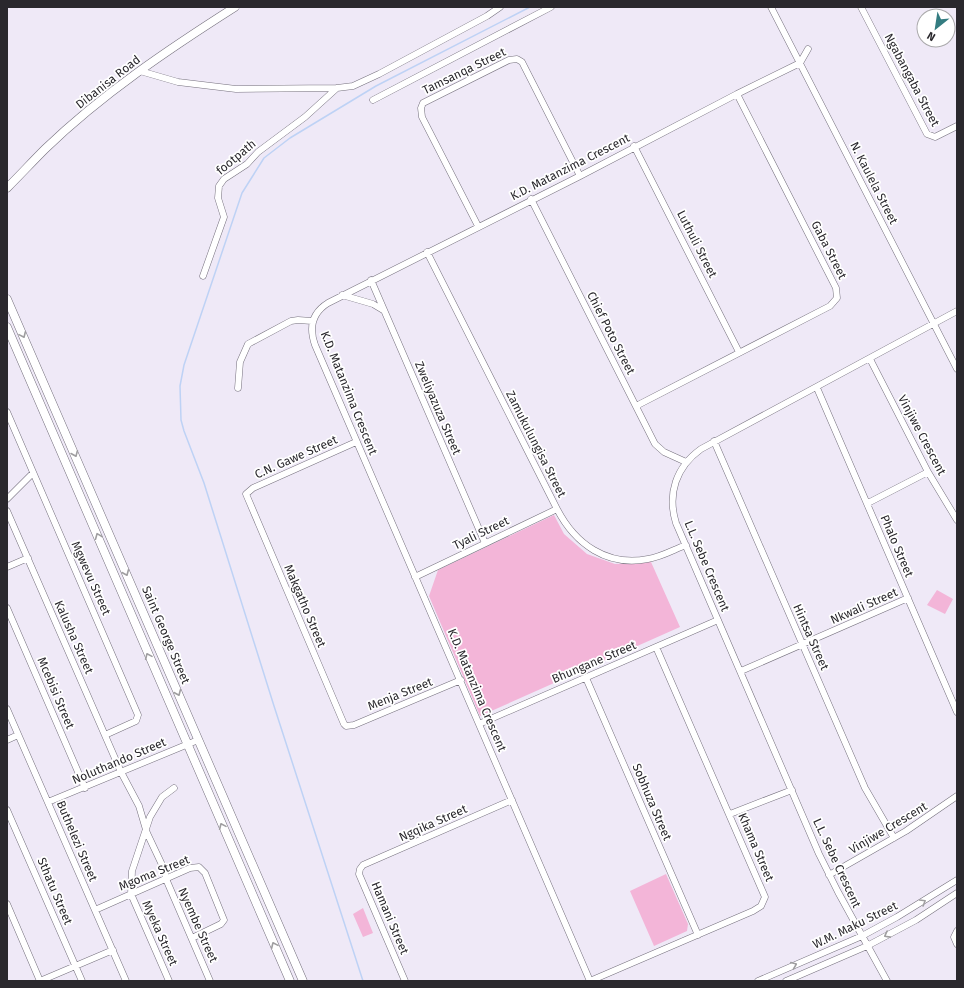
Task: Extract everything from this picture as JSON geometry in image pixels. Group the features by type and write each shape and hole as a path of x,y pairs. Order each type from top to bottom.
{"main road":[{"name":"Dibanisa Road","path":"8,186 46,148 107,96 235,7"},
{"name":"Saint George Street","path":"7,299 303,981"},
{"name":"Saint George Street","path":"7,327 290,981"}],"street":[{"path":"140,72 178,82 236,89 337,88 354,86 487,16 500,7"},
{"path":"373,100 551,7"},
{"name":"N. Kaulela Street","path":"771,7 957,369"},
{"name":"Ngabangaba Street","path":"861,7 927,134 935,136 957,126"},
{"path":"800,64 808,50"},
{"name":"Tamsanqa Street","path":"478,226 422,117 421,108 424,103 509,60 517,59 522,62 580,176"},
{"name":"K.D. Matanzima Crescent","path":"590,981 461,680 315,346 311,330 312,321 322,306 342,295 531,199 580,176 634,146 737,94 800,64"},
{"name":"footpath","path":"203,276 224,217 218,198 219,186 224,179 247,164 258,152 305,117 337,88"},
{"name":"Gaba Street","path":"636,406 836,302 838,295 836,288 737,94"},
{"name":"Luthuli Street","path":"634,146 739,352"},
{"name":"Chief Poto Street","path":"531,199 658,448 686,462"},
{"name":"Zamukulungisa Street","path":"427,252 557,509 566,526 575,537 599,553 618,559 648,559 686,545"},
{"name":"Zweliyazuza Street","path":"371,280 485,543"},
{"path":"342,295 373,304 384,311"},
{"name":"L.L. Sebe Crescent","path":"887,981 829,875 686,545 674,516 672,503 676,479 686,462 700,449 817,388 957,312"},
{"path":"238,388 240,362 248,344 291,321 312,321"},
{"name":"Vinjiwe Crescent","path":"870,359 928,472 957,520"},
{"name":"Phalo Street","path":"817,388 868,503 957,712"},
{"name":"Mgwevu Street","path":"7,412 138,715 136,721 105,735"},
{"name":"Hintsa Street","path":"714,441 865,788 894,838"},
{"name":"C.N. Gawe Street","path":"246,494 252,488 356,442"},
{"path":"7,500 33,472"},
{"path":"868,503 928,472"},
{"name":"Makgatho Street","path":"246,494 346,726"},
{"name":"Tyali Street","path":"415,577 557,509"},
{"name":"Kalusha Street","path":"7,511 121,772 139,806 146,829"},
{"path":"7,567 28,558"},
{"name":"Nkwali Street","path":"741,671 908,598"},
{"name":"Mcebisi Street","path":"7,608 85,788"},
{"name":"Bhungane Street","path":"479,724 718,620"},
{"name":"Khama Street","path":"590,981 753,911 761,906 764,900 764,894 730,814 656,647"},
{"name":"Sobhuza Street","path":"586,678 698,934"},
{"name":"Menja Street","path":"346,726 354,725 461,680"},
{"name":"Buthelezi Street","path":"7,710 126,981"},
{"path":"7,740 18,735"},
{"name":"Noluthando Street","path":"48,802 198,740"},
{"path":"131,894 132,871 150,817 162,797 174,788"},
{"path":"730,814 792,790"},
{"name":"Vinjiwe Crescent","path":"829,875 894,838 957,796"},
{"name":"Ngqika Street","path":"363,865 512,800"},
{"name":"Sthatu Street","path":"7,810 82,981"},
{"name":"Nyembe Street","path":"146,829 210,981"},
{"name":"Hamani Street","path":"363,865 359,874 405,981"},
{"name":"Mgoma Street","path":"95,910 194,867 201,867 205,873 224,920 221,924 192,938"},
{"name":"W.M. Maku Street","path":"758,981 862,936 918,905 957,880"},
{"name":"W.M. Maku Street","path":"786,981 867,946 916,920 957,893"},
{"name":"Myeka Street","path":"131,894 169,981"},
{"path":"7,904 40,981 113,950"},
{"path":"957,931 954,937 957,944"}],"shaded area":[{"path":"554,515 564,534 587,554 615,564 651,562 680,627 480,716 429,596 438,570"},
{"path":"937,590 953,599 945,614 927,605"},
{"path":"666,874 688,924 687,931 654,946 630,891"},
{"path":"363,908 373,933 363,937 353,914"}],"waterway":[{"path":"363,981 204,483 184,431 181,420 180,386 184,365 242,193 264,158 290,138 376,86 530,7"}]}
